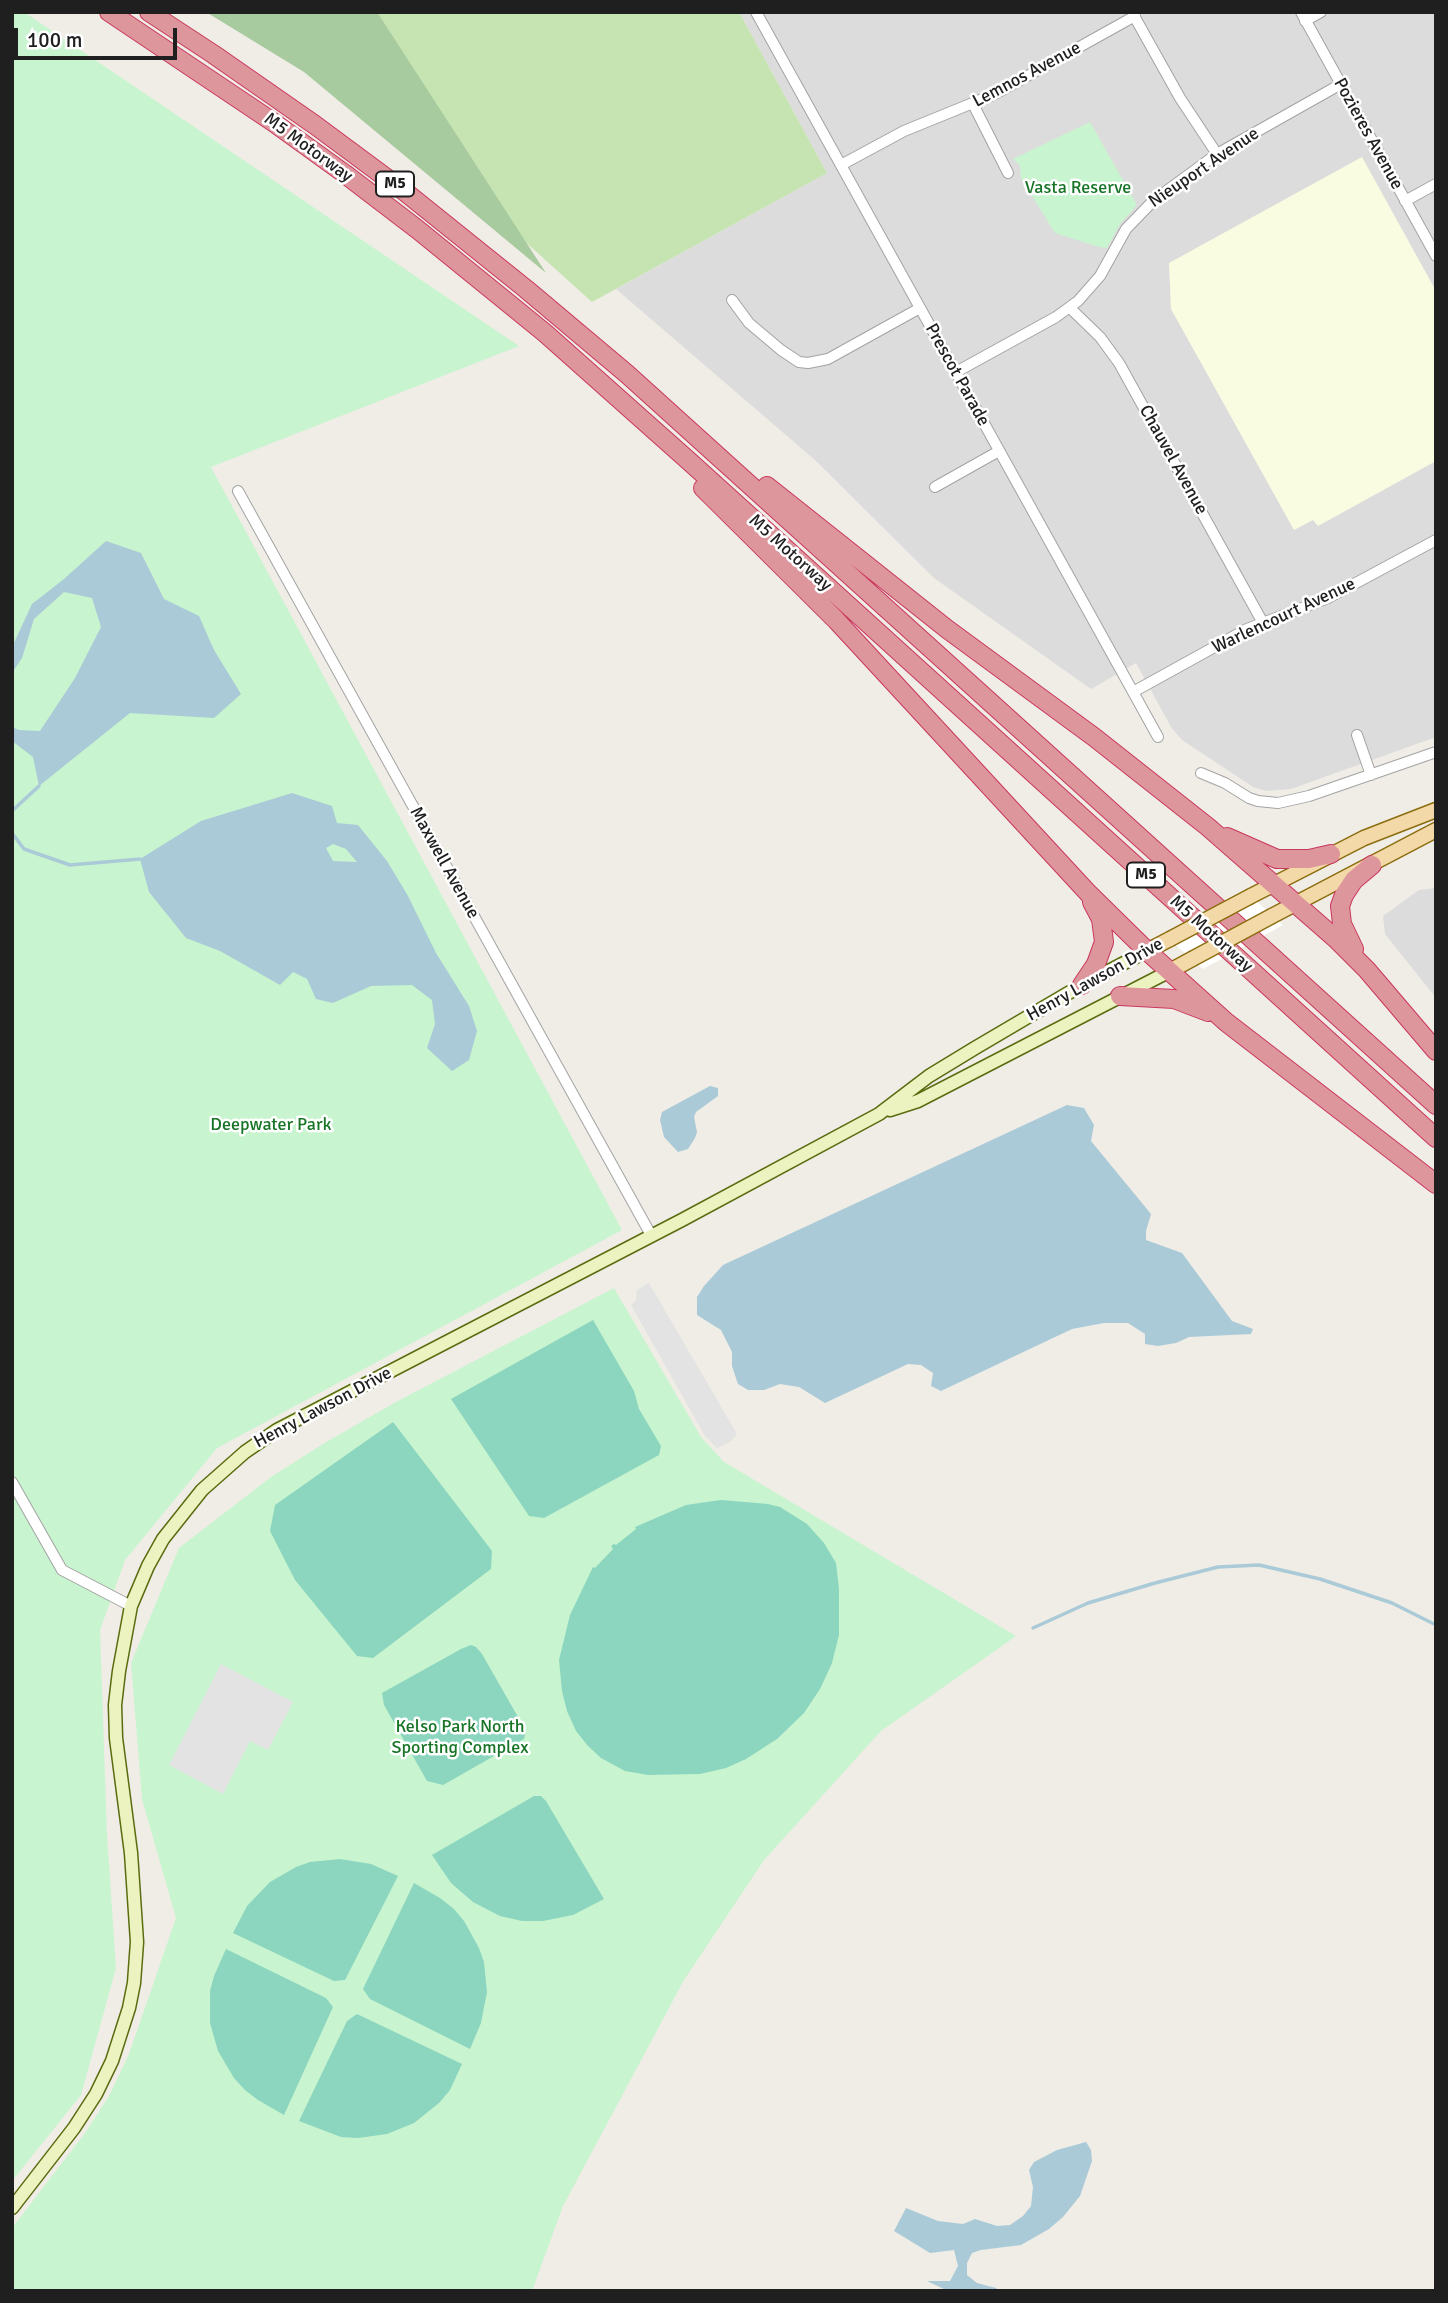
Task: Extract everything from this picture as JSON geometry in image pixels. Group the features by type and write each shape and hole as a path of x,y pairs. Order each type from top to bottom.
{"highway":[{"name":"M5 Motorway","path":"109,12 273,122 345,174 418,229 575,359 1436,1138"},
{"name":"M5 Motorway","path":"149,12 315,125 404,191 627,374 1436,1105"},
{"path":"575,359 836,620 1089,894 1147,951 1226,1022 1436,1184"},
{"path":"627,374 947,629 1094,737 1208,827 1307,912 1367,970 1436,1051"},
{"path":"1208,827 1277,859 1309,859 1331,854"},
{"path":"1367,970 1351,946 1342,924 1340,906 1343,895 1354,880 1372,865"},
{"path":"1082,985 1096,964 1104,942 1101,919 1089,894"},
{"path":"1120,996 1174,999 1226,1022"}],"main road":[{"name":"Henry Lawson Drive","path":"12,2208 74,2128 96,2094 112,2061 123,2029 134,1983 137,1942 131,1853 116,1738 115,1705 119,1671 131,1606 148,1566 170,1530 202,1490 244,1451 277,1430 452,1341 879,1114 929,1076 1082,985 1331,854 1409,818 1436,810"},
{"name":"Henry Lawson Drive","path":"879,1114 918,1101 1436,830"}],"street":[{"name":"Prescot Parade","path":"756,12 1158,737"},
{"path":"1303,17 1321,12"},
{"name":"Lemnos Avenue","path":"841,165 904,131 995,94 1134,14"},
{"path":"1134,14 1180,98 1217,154"},
{"name":"Pozieres Avenue","path":"1303,17 1436,256"},
{"name":"Nieuport Avenue","path":"956,372 1070,308 1093,285 1126,229 1143,208 1217,154 1341,84"},
{"path":"973,104 1008,173"},
{"path":"1405,201 1436,184"},
{"path":"732,300 750,323 781,350 799,362 808,363 828,359 920,308"},
{"name":"Chauvel Avenue","path":"1070,308 1100,337 1119,363 1263,623"},
{"path":"935,486 999,451"},
{"name":"Maxwell Avenue","path":"238,491 651,1236"},
{"name":"Warlencourt Avenue","path":"1133,692 1263,623 1328,598 1436,541"},
{"path":"1357,735 1371,775"},
{"path":"1201,773 1258,802 1278,803 1298,800 1436,752"},
{"path":"12,1482 62,1570 131,1606"}],"shaded area":[{"path":"739,12 1436,12 1436,737 1291,789 1266,791 1253,787 1182,740 1171,727 1136,663 1091,689 934,578 815,460 616,289 827,173"},
{"path":"1362,157 1436,291 1436,461 1318,526 1313,520 1294,530 1171,309 1169,263"},
{"path":"1436,888 1436,998 1385,934 1383,916 1419,890"},
{"path":"649,1283 737,1434 731,1441 717,1448 705,1436 631,1305 636,1300 637,1290"},
{"path":"221,1664 293,1702 268,1750 250,1741 223,1794 169,1765"}],"green space":[{"name":"Deepwater Park","path":"12,12 24,12 519,346 211,467 622,1230 217,1448 125,1560 100,1630 107,1835 116,1968 81,2095 12,2181"},
{"path":"206,12 377,12 546,273 304,72"},
{"path":"366,12 739,12 827,173 592,302 461,184"},
{"name":"Vasta Reserve","path":"1090,122 1137,205 1120,224 1107,248 1055,233 1021,178 1020,165 1013,159"},
{"name":"Kelso Park North Sporting Complex","path":"614,1288 701,1437 724,1462 1016,1636 881,1731 764,1860 684,1980 563,2206 532,2291 12,2291 12,2228 85,2133 109,2096 129,2054 176,1918 142,1799 131,1663 179,1548 271,1477 323,1444 394,1403"},
{"path":"593,1320 634,1391 639,1409 661,1446 659,1455 544,1518 529,1516 451,1399"},
{"path":"393,1422 492,1551 491,1569 373,1658 357,1656 295,1580 270,1531 275,1505"},
{"path":"721,1500 780,1507 807,1524 824,1543 836,1563 839,1589 839,1635 832,1663 820,1689 804,1713 777,1739 746,1759 726,1768 700,1774 648,1775 625,1771 601,1758 588,1746 576,1731 567,1711 559,1660 570,1615 593,1567 613,1549 611,1546 616,1545 636,1529 635,1527 686,1505"},
{"path":"471,1645 482,1654 526,1731 524,1739 443,1785 427,1781 384,1705 382,1693"},
{"path":"534,1796 541,1796 546,1801 604,1899 573,1915 543,1921 522,1921 500,1916 473,1902 451,1883 432,1855"},
{"path":"340,1859 371,1864 398,1876 345,1980 334,1981 233,1933 247,1906 270,1882 310,1862"},
{"path":"414,1883 454,1909 464,1921 484,1962 487,1992 481,2023 470,2049 370,1999 363,1989"},
{"path":"226,1949 326,1998 333,2007 284,2115 245,2090 234,2078 218,2051 210,2023 210,1991"},
{"path":"357,2014 462,2064 450,2090 439,2103 414,2123 387,2134 358,2138 341,2137 299,2121 347,2021"}],"water":[{"path":"106,541 141,553 164,599 199,616 214,650 241,694 214,718 130,713 39,786 33,757 12,741 12,727 40,731 75,678 101,627 92,598 64,592 34,619 22,658 12,673 12,647 32,604"},
{"path":"292,793 332,806 337,823 358,825 387,861 436,953 469,1006 477,1031 469,1060 452,1071 427,1048 435,1024 432,1000 412,985 371,986 333,1003 316,999 307,979 293,972 280,985 220,951 186,938 149,892 140,859 201,821","holes":["333,844 346,849 357,862 333,861 326,848"]},
{"path":"710,1086 718,1088 718,1096 696,1112 695,1138 688,1149 678,1152 664,1137 660,1120 662,1112"},
{"path":"1067,1105 1084,1108 1094,1125 1091,1141 1151,1214 1146,1240 1182,1253 1232,1321 1253,1329 1251,1334 1189,1337 1176,1343 1158,1346 1145,1344 1145,1334 1128,1323 1104,1323 1072,1329 941,1391 931,1386 933,1373 921,1365 908,1364 825,1403 799,1387 780,1384 764,1390 748,1390 738,1384 732,1366 732,1352 721,1330 697,1315 697,1297 723,1265"},
{"path":"1086,2142 1091,2150 1092,2161 1080,2196 1063,2217 1049,2229 1021,2245 972,2253 967,2263 967,2275 977,2283 999,2291 948,2291 927,2281 950,2281 958,2266 954,2250 930,2253 894,2231 906,2208 938,2221 963,2224 975,2219 997,2226 1010,2225 1031,2206 1033,2187 1029,2170 1034,2162 1057,2150"}],"pier":[{"path":"1244,890 1283,925 1203,969 1163,934"}],"waterway":[{"path":"12,811 39,786"},
{"path":"12,833 24,849 70,865 140,859"},
{"path":"1033,1628 1088,1603 1155,1583 1218,1567 1259,1565 1320,1579 1392,1603 1436,1625"}]}
